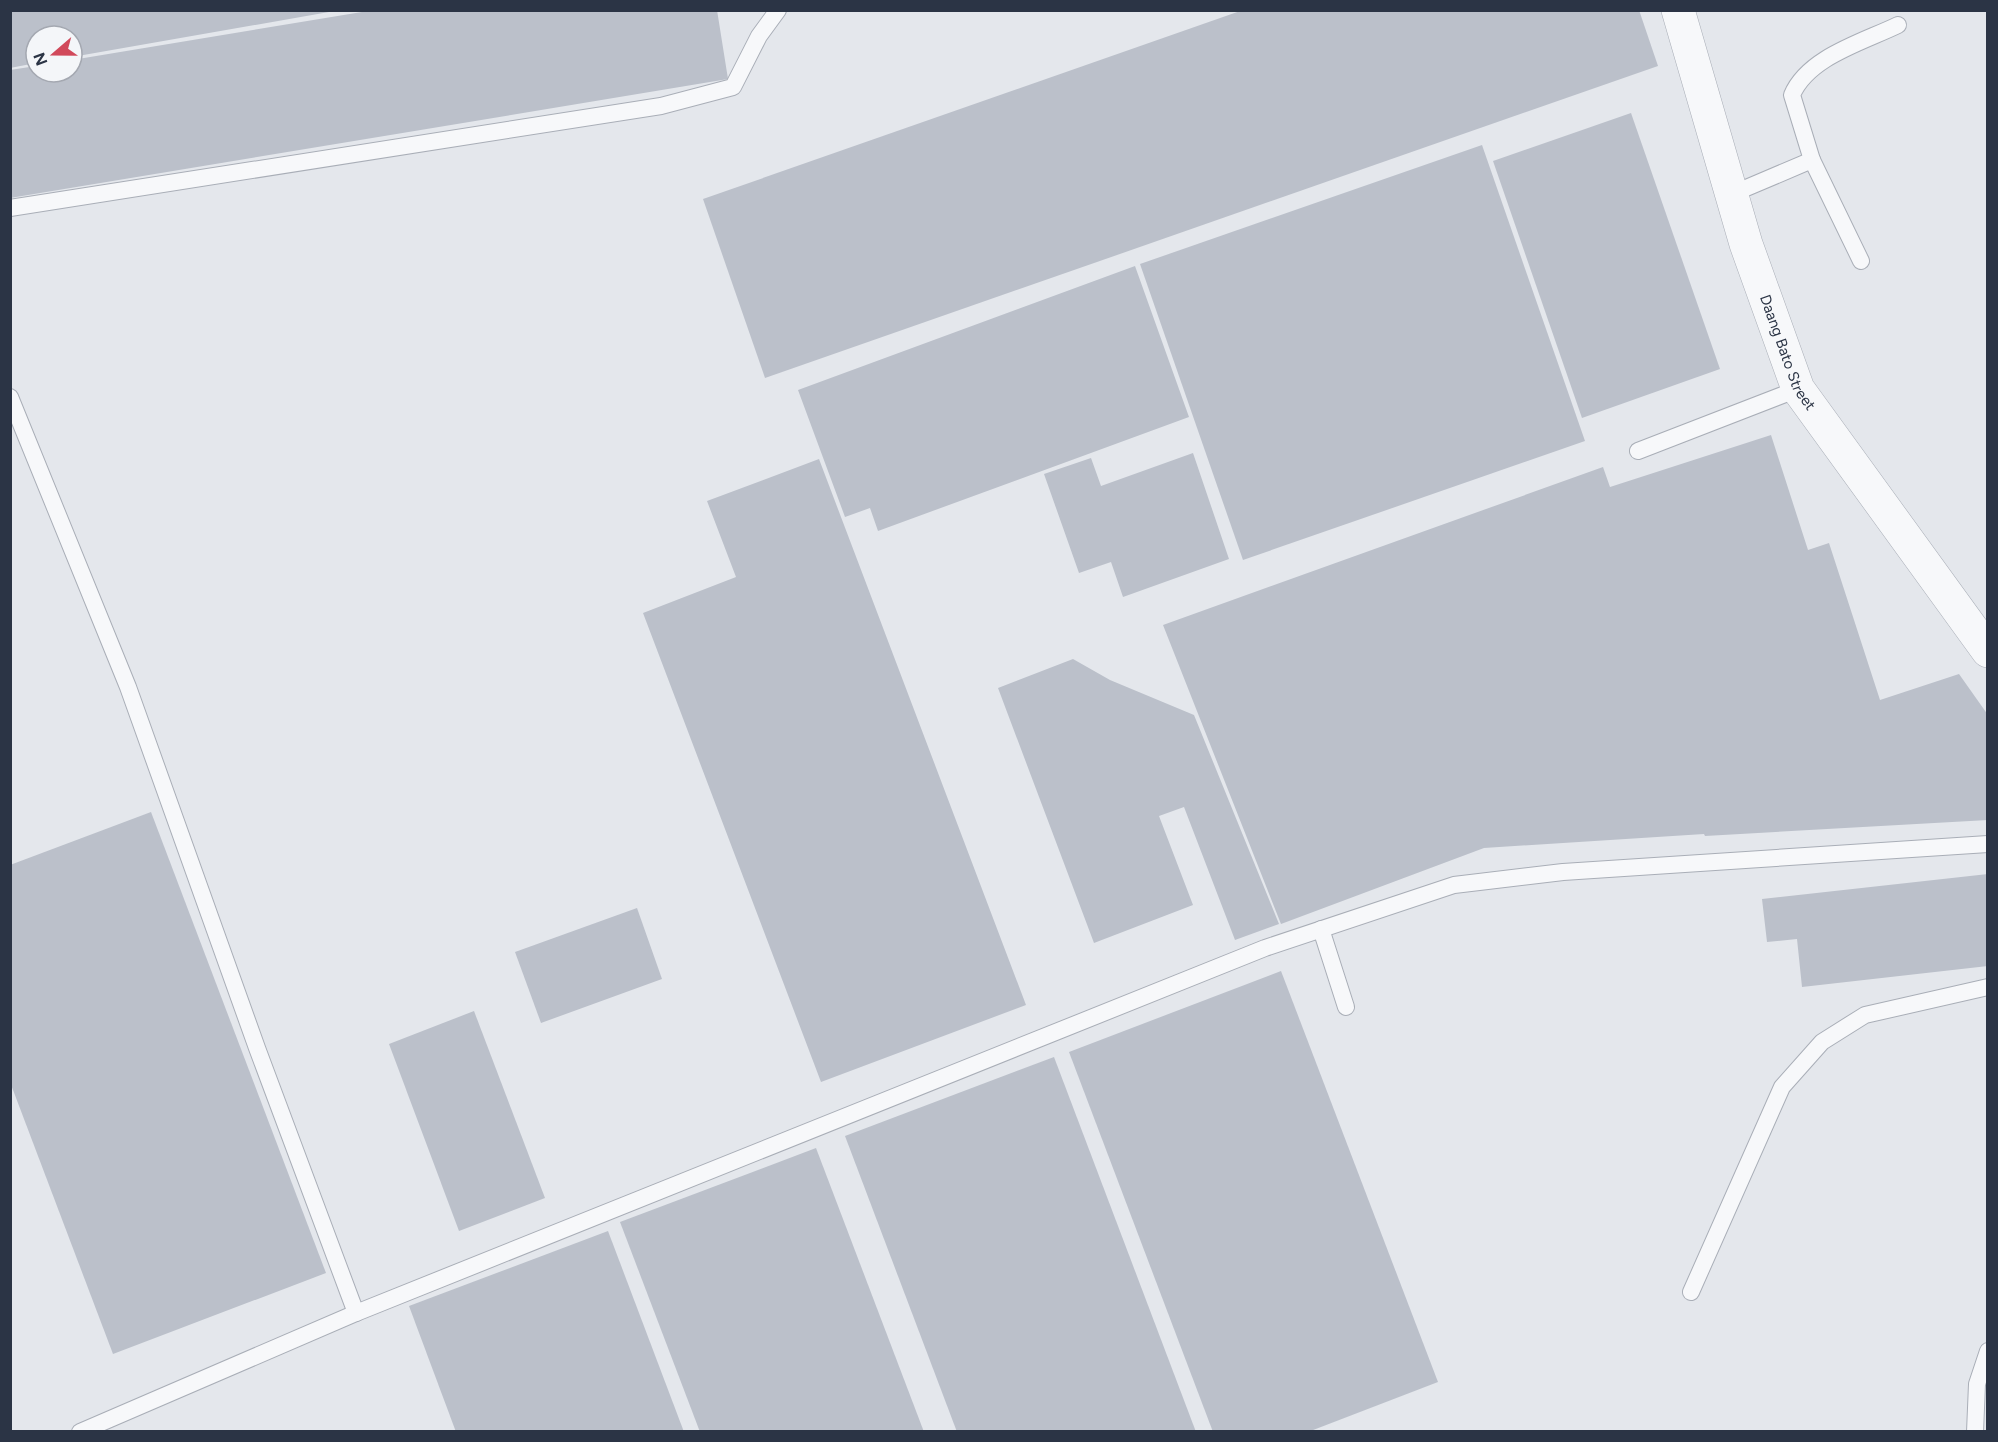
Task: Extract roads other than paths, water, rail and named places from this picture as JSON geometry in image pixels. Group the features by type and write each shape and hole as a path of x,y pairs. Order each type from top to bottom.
{"street":[{"name":"Daang Bato Street","path":"1678,10 1746,244 1798,389 1988,651"}],"lane":[{"path":"10,208 700,98 733,87 759,36 778,10"},
{"path":"1861,261 1812,160 1792,94 1798,80 1815,65 1898,25"},
{"path":"1732,194 1812,160"},
{"path":"1638,451 1798,389"},
{"path":"10,397 129,687 257,1048 356,1313"},
{"path":"80,1431 356,1313 1254,952 1454,885 1563,872 1988,844"},
{"path":"1321,929 1346,1007"},
{"path":"1691,1292 1782,1087 1822,1042 1865,1015 1988,987"},
{"path":"1975,1431 1977,1384 1984,1369 1988,1351"}]}
